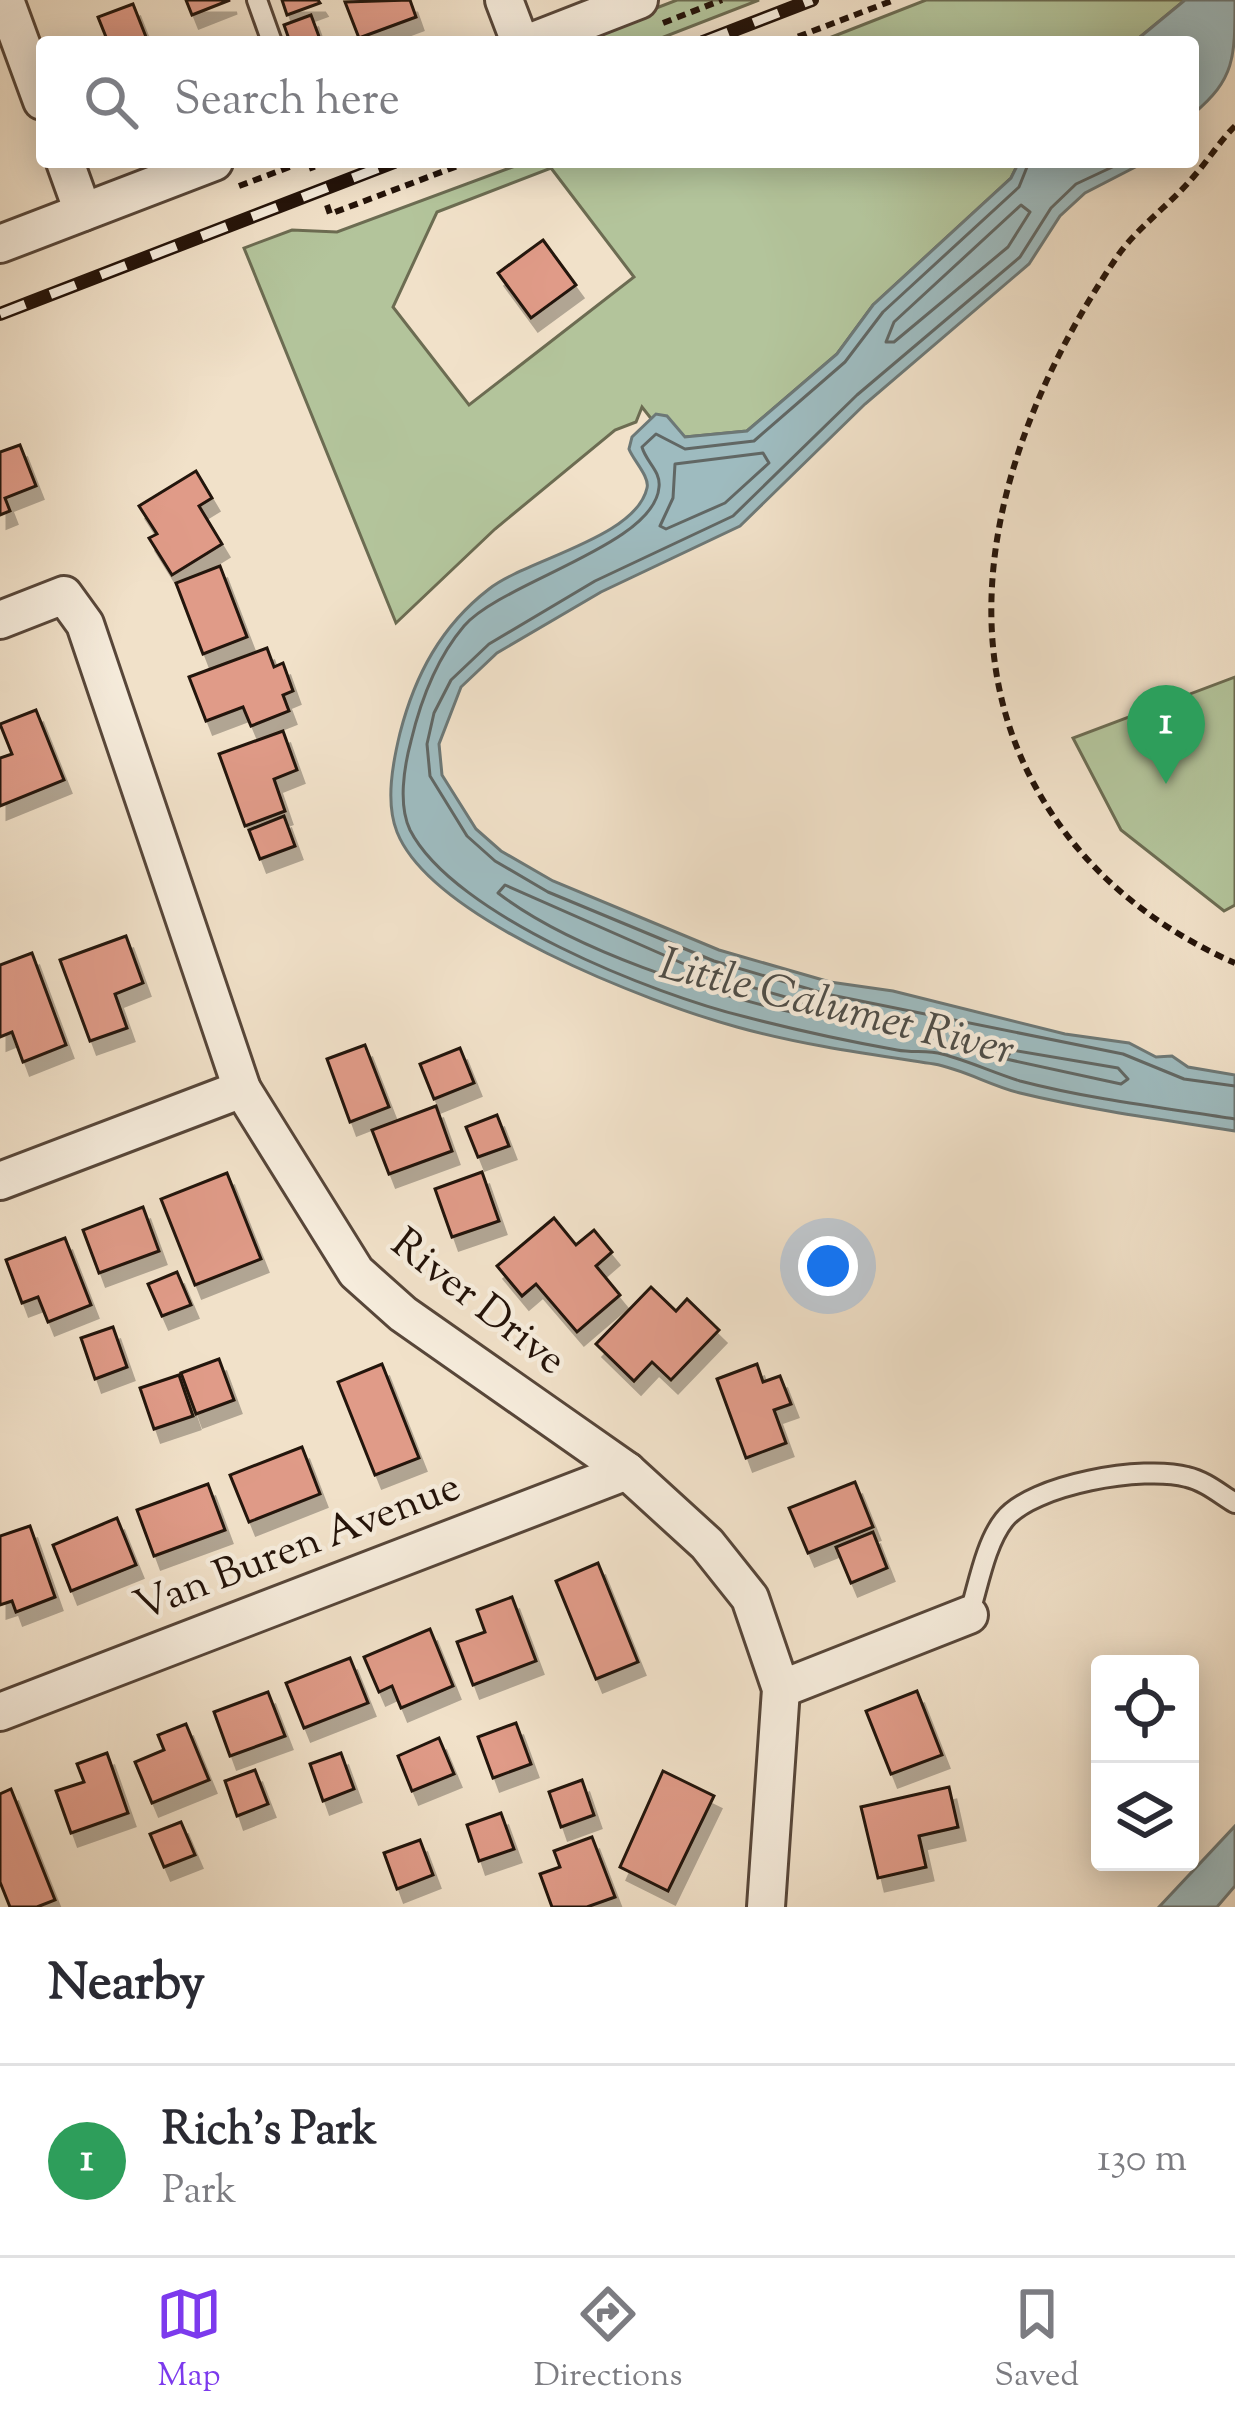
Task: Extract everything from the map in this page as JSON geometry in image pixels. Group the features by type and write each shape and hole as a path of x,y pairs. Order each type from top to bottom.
{"street":[{"path":"4,0 36,85"},
{"path":"504,0 518,36"},
{"path":"546,36 639,0"},
{"path":"66,168 83,212"},
{"path":"0,244 198,168"},
{"name":"River Drive","path":"0,620 64,595 94,644 242,1089 356,1272 403,1314 627,1472 707,1544 750,1598 781,1689 766,1907"},
{"path":"0,1181 242,1089"},
{"name":"Van Buren Avenue","path":"0,1712 627,1472"},
{"path":"781,1689 969,1616"}],"lane":[{"path":"256,0 270,36"},
{"path":"969,1616 997,1532 1017,1508 1040,1495 1094,1480 1167,1473 1200,1481 1235,1503"}],"path":[{"path":"800,36 894,0"},
{"path":"1199,165 1235,126"},
{"path":"327,205 331,214 452,168"},
{"path":"1196,168 1122,249 1093,296 1007,484 993,543 989,608 993,679 1014,747 1049,811 1092,866 1145,913 1235,963"}],"green space":[{"path":"677,0 759,0 666,36 584,36"},
{"path":"926,0 1185,0 1141,36 834,36"},
{"path":"510,168 551,168 1016,168 1011,178 873,305 837,354 747,431 685,437 653,421 642,407 636,422 615,430 495,529 396,623 244,248 292,230 337,232","holes":["551,168 634,277 469,405 393,307 437,212"]},
{"path":"1235,677 1235,905 1224,911 1121,830 1073,738"}],"water":[{"path":"1185,0 1235,0 1230,66 1217,90 1199,108 1199,36 1141,36"},
{"name":"Little Calumet River","path":"1016,168 1133,168 1085,193 1060,216 1029,264 865,404 740,526 601,592 497,653 461,687 439,744 442,775 476,829 501,851 553,881 719,950 830,982 893,991 1065,1034 1129,1043 1156,1057 1172,1056 1188,1067 1235,1075 1235,1131 1046,1099 945,1066 761,1033 652,999 547,954 453,896 418,865 393,820 393,769 406,712 432,653 472,603 506,578 602,534 639,506 647,484 629,449 632,437 656,414 667,416 685,437 747,431 837,354 873,305 1011,178"},
{"path":"1235,1826 1235,1886 1217,1907 1159,1907 1193,1871 1199,1871 1199,1864"}],"building":[{"path":"186,0 230,0 192,15"},
{"path":"282,0 318,0 320,3 287,15"},
{"path":"410,0 416,17 358,36 345,2"},
{"path":"133,4 146,36 106,36 98,17"},
{"path":"311,15 319,36 288,36 284,25"},
{"path":"543,240 576,285 531,318 498,273"},
{"path":"20,445 36,486 5,498 10,511 0,515 0,452"},
{"path":"196,471 212,498 199,506 222,544 172,575 149,538 157,534 139,506"},
{"path":"220,566 247,637 203,654 176,583"},
{"path":"267,648 274,667 283,663 293,691 283,695 289,711 251,726 243,707 206,721 189,677"},
{"path":"36,710 64,780 0,806 0,758 12,754 0,724"},
{"path":"283,731 297,770 274,779 285,811 245,826 219,754"},
{"path":"284,816 295,846 260,859 249,830"},
{"path":"126,936 143,983 115,994 127,1028 90,1041 60,960"},
{"path":"32,953 66,1045 23,1062 12,1032 0,1037 0,965"},
{"path":"365,1045 389,1107 350,1122 327,1059"},
{"path":"460,1048 474,1083 434,1099 420,1064"},
{"path":"436,1106 452,1151 389,1174 372,1130"},
{"path":"497,1115 509,1146 478,1157 466,1127"},
{"path":"482,1172 499,1221 452,1237 435,1189"},
{"path":"227,1173 261,1259 195,1285 161,1199"},
{"path":"143,1207 159,1251 99,1273 83,1230"},
{"path":"554,1218 576,1245 594,1230 612,1252 596,1266 620,1295 577,1332 536,1284 522,1296 497,1266"},
{"path":"65,1238 91,1305 48,1322 38,1297 22,1303 6,1260"},
{"path":"177,1272 191,1305 162,1316 148,1284"},
{"path":"651,1287 676,1311 687,1299 719,1330 671,1380 652,1362 634,1381 596,1344"},
{"path":"113,1327 127,1367 95,1379 81,1338"},
{"path":"219,1359 234,1400 196,1414 181,1373"},
{"path":"382,1364 419,1458 375,1475 338,1382"},
{"path":"757,1364 763,1382 780,1376 791,1404 774,1410 786,1443 746,1458 717,1379"},
{"path":"179,1375 193,1416 154,1429 140,1388"},
{"path":"302,1447 320,1494 249,1522 230,1475"},
{"path":"855,1482 873,1527 808,1553 789,1508"},
{"path":"208,1484 225,1530 154,1556 137,1510"},
{"path":"117,1518 136,1565 71,1591 53,1545"},
{"path":"30,1526 55,1597 16,1612 12,1601 0,1605 0,1536"},
{"path":"873,1532 887,1568 851,1583 836,1547"},
{"path":"598,1563 638,1662 596,1679 556,1581"},
{"path":"512,1597 536,1661 473,1685 457,1642 485,1632 477,1610"},
{"path":"430,1629 453,1686 401,1708 392,1686 379,1692 364,1657"},
{"path":"350,1658 368,1703 304,1728 286,1683"},
{"path":"917,1691 942,1755 891,1774 866,1711"},
{"path":"268,1692 285,1736 230,1756 214,1712"},
{"path":"516,1723 531,1764 493,1778 478,1737"},
{"path":"186,1724 209,1780 152,1803 135,1762 164,1750 158,1735"},
{"path":"439,1738 454,1774 412,1791 398,1756"},
{"path":"107,1753 128,1813 71,1833 56,1791 84,1782 77,1764"},
{"path":"341,1753 354,1789 323,1801 310,1764"},
{"path":"255,1770 268,1804 237,1816 225,1781"},
{"path":"663,1771 714,1796 668,1891 620,1867"},
{"path":"582,1780 594,1815 561,1827 549,1792"},
{"path":"949,1787 958,1827 919,1836 926,1867 878,1878 861,1807"},
{"path":"11,1789 55,1900 37,1907 10,1907 0,1882 0,1794"},
{"path":"501,1813 514,1849 479,1861 467,1825"},
{"path":"181,1822 195,1855 164,1867 150,1834"},
{"path":"592,1837 615,1897 587,1907 552,1907 540,1874 560,1867 554,1851"},
{"path":"420,1840 433,1875 397,1889 384,1853"}],"railway":[{"path":"719,36 812,0"},
{"path":"0,314 378,168"}],"place":[{"name":"Rich's Park","path":"1166,784"}]}
